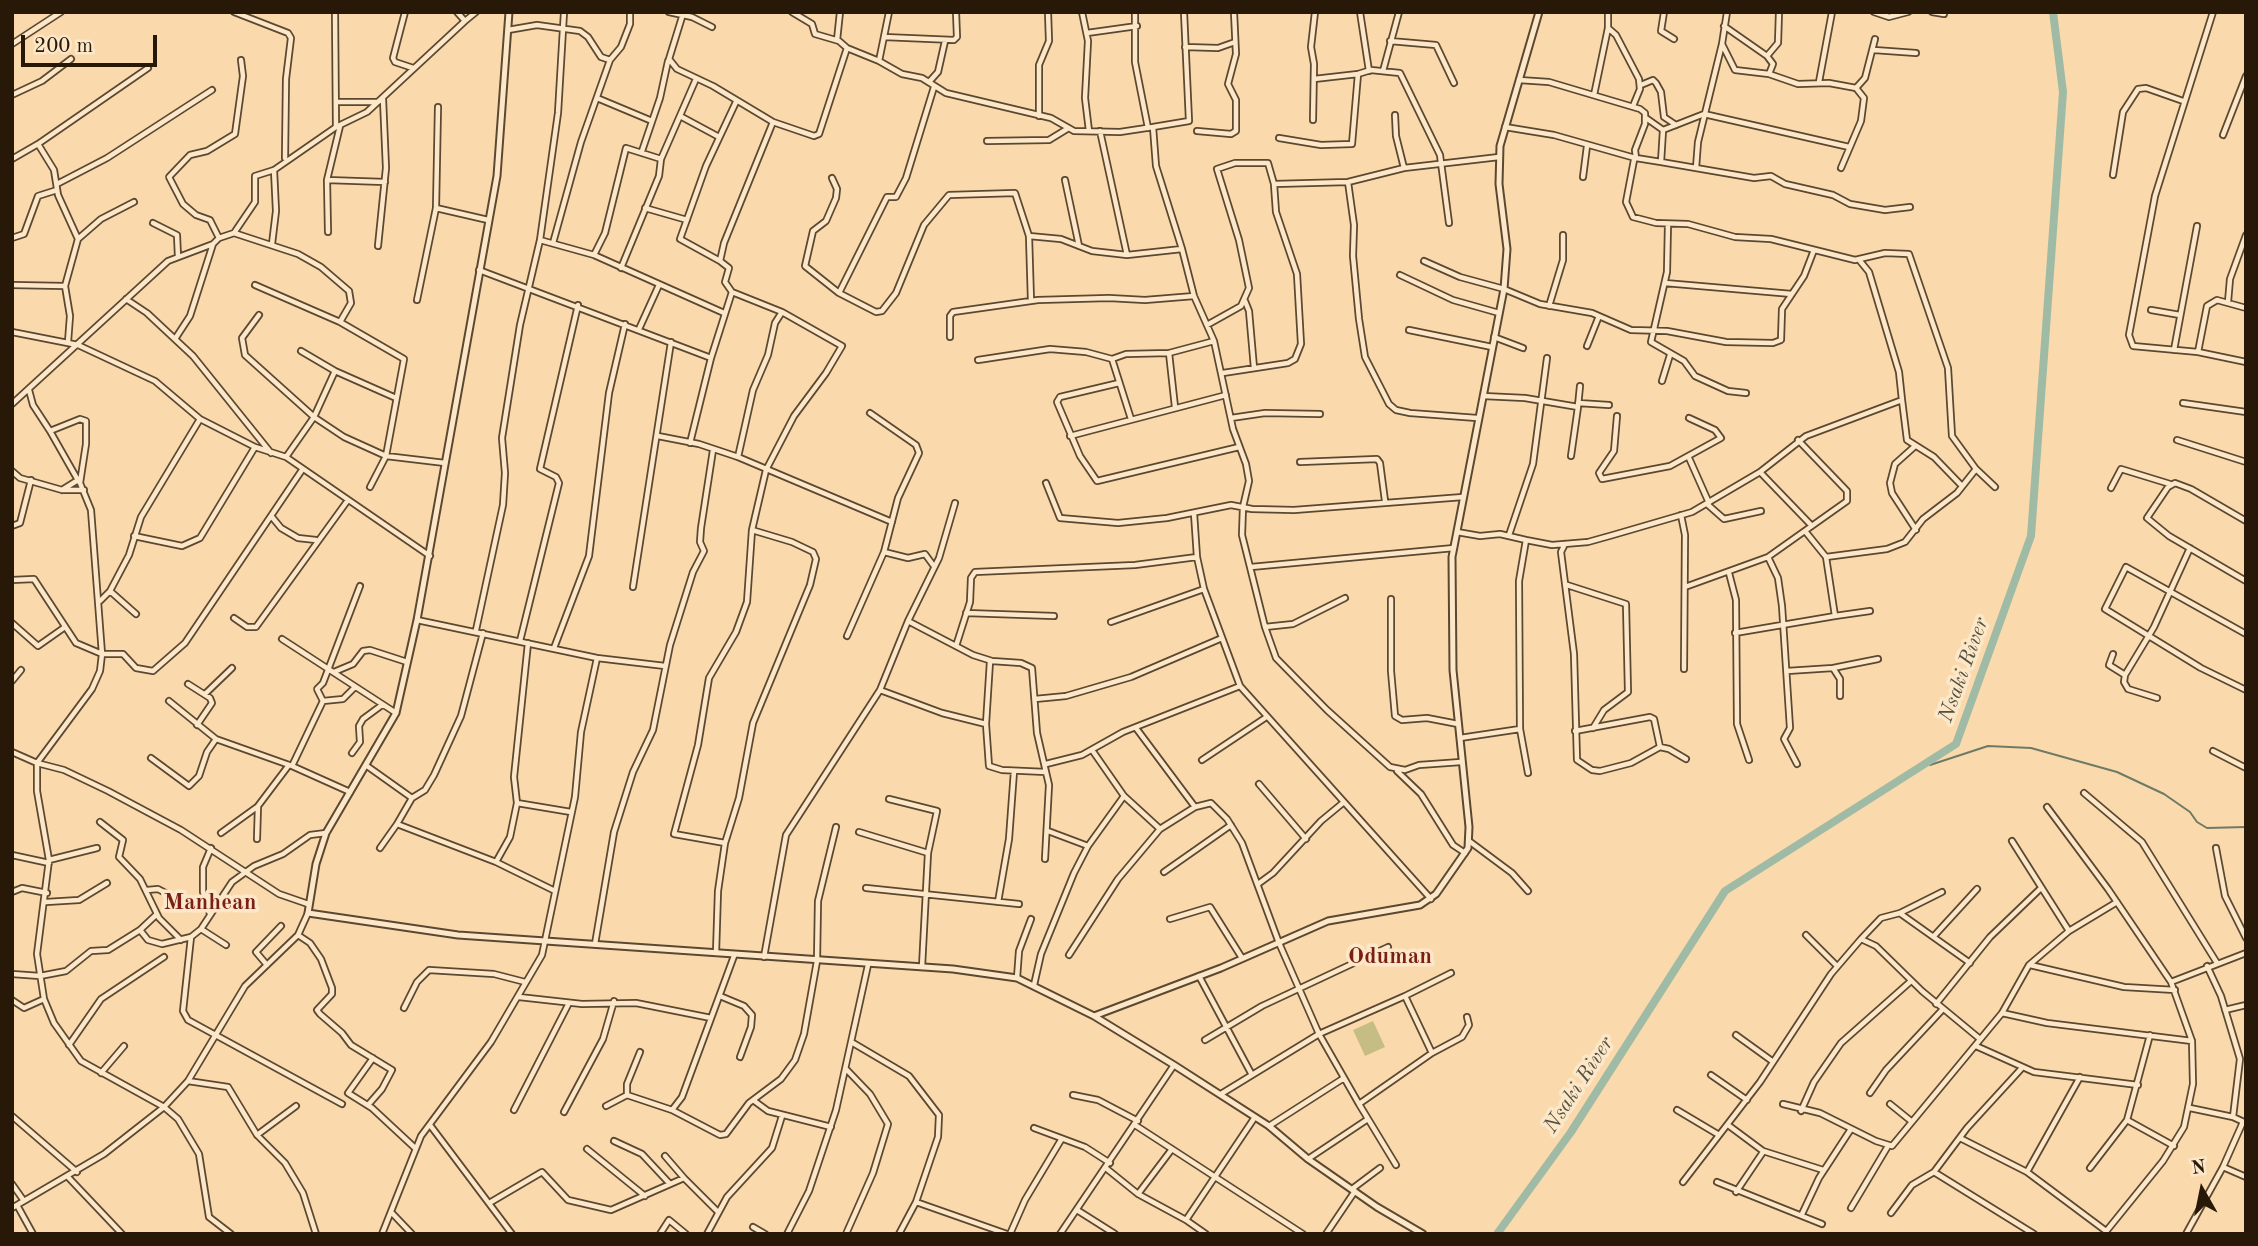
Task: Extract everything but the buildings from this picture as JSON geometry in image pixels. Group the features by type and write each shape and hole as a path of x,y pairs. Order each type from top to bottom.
{"street":[{"path":"12,44 61,12"},
{"path":"234,12 288,33 291,38 286,79 285,159"},
{"path":"328,232 327,180 338,127 335,12"},
{"path":"405,12 393,58 396,62 413,68"},
{"path":"457,12 465,21"},
{"path":"234,233 255,202 255,176 274,170 285,159 381,100 476,12"},
{"path":"33,1234 15,1206 77,1172 124,1140 164,1107 188,1081 245,986 298,935 308,913 326,833 396,713 431,556 445,463 497,176 509,12"},
{"path":"476,630 503,505 502,438 528,287 540,240 558,113 564,12"},
{"path":"553,243 597,98 610,60 621,47 630,24 630,12"},
{"path":"669,12 682,17 692,17 712,27"},
{"path":"792,12 812,24 815,33 837,40 847,48 902,74 929,82 946,93 1057,120 1067,129"},
{"path":"837,40 840,12"},
{"path":"879,61 889,12"},
{"path":"884,37 945,41 957,37 956,12"},
{"path":"1039,116 1039,65 1049,41 1048,12"},
{"path":"1082,12 1087,33 1085,98 1089,131"},
{"path":"1135,12 1135,62 1151,128 1156,166 1194,296 1208,325 1223,373 1231,418 1249,481 1243,507 1242,535 1265,627 1276,658 1380,759 1397,770 1421,794 1453,845 1465,853"},
{"path":"987,141 1049,140 1067,129 1100,131 1151,128 1189,121 1184,12"},
{"path":"1197,131 1231,134 1236,131 1236,100 1228,84 1236,54 1234,12"},
{"path":"1313,120 1314,79 1311,47 1315,12"},
{"path":"1360,12 1369,71"},
{"path":"1383,71 1399,12"},
{"path":"1094,1016 1199,976 1328,921 1420,905 1431,898 1465,853 1469,841 1453,670 1454,548 1504,289 1507,249 1499,157 1505,127 1539,12"},
{"path":"1594,95 1608,28 1608,12"},
{"path":"1664,12 1661,31 1674,39"},
{"path":"1696,168 1704,114 1722,44 1727,12"},
{"path":"1767,56 1778,43 1779,12"},
{"path":"1819,82 1832,12"},
{"path":"1874,12 1889,17 1909,12"},
{"path":"1933,12 1944,14"},
{"path":"2213,12 2155,196 2129,335 2133,346 2198,352 2246,362"},
{"path":"642,151 682,17"},
{"path":"508,30 531,25 585,34 601,57 610,60"},
{"path":"1087,33 1137,26"},
{"path":"1724,26 1767,56 1773,64 1769,74"},
{"path":"1608,28 1616,35 1641,85"},
{"path":"1857,88 1865,78 1875,38"},
{"path":"929,82 938,72 945,41"},
{"path":"1390,41 1436,44 1454,83"},
{"path":"1185,47 1218,48 1235,42"},
{"path":"1722,44 1735,70 1769,74 1798,84 1819,82 1857,88"},
{"path":"669,60 680,71 713,86 773,122 814,136 819,134 847,48"},
{"path":"1874,50 1916,53"},
{"path":"12,95 42,81 71,59"},
{"path":"219,238 210,220 196,215 183,204 169,177 190,155 207,150 235,134 243,76 241,60"},
{"path":"13,156 38,145 148,68"},
{"path":"1314,79 1369,71 1396,72 1403,78 1442,163 1449,223"},
{"path":"1279,138 1321,145 1352,144 1357,74"},
{"path":"2223,135 2246,76"},
{"path":"621,268 659,176 661,159 696,79"},
{"path":"1519,80 1549,82 1633,106 1663,130"},
{"path":"1633,106 1641,85 1653,80 1661,92 1664,117 1676,125"},
{"path":"839,293 887,197 896,197 905,178 934,87"},
{"path":"1841,168 1861,121 1864,102 1857,88"},
{"path":"2113,175 2123,112 2138,89 2146,88 2183,101"},
{"path":"12,238 24,234 38,196 107,158 212,90"},
{"path":"597,98 652,121"},
{"path":"337,102 381,100"},
{"path":"378,246 385,182 381,100"},
{"path":"725,843 674,834 698,745 709,678 736,632 747,602 752,530 766,470 794,416 842,346 782,312 732,292 725,282 729,268 680,240 719,137 736,102"},
{"path":"417,300 436,208 438,107"},
{"path":"1663,130 1704,114 1849,147"},
{"path":"1395,115 1396,136 1404,168"},
{"path":"680,116 719,137"},
{"path":"1646,118 1635,150 1626,198 1628,211 1633,216 1668,225 1688,224 1735,237 1771,239 1859,260 1902,252 1911,258 1948,368 1952,436 1976,469 1995,487"},
{"path":"720,261 773,122"},
{"path":"1505,127 1554,135 1635,158 1754,178 1771,176 1785,184 1833,195 1850,204 1885,210 1910,207"},
{"path":"1661,162 1663,130"},
{"path":"1100,131 1127,255"},
{"path":"38,145 54,170 57,187 78,239"},
{"path":"1583,177 1587,146"},
{"path":"594,255 605,233 624,153 631,148 661,159"},
{"path":"1274,184 1348,182 1404,168 1499,157"},
{"path":"1223,373 1288,363 1295,359 1301,344 1297,274 1276,212 1274,184 1268,163 1234,163 1217,169 1249,281 1245,301 1249,311 1254,368"},
{"path":"272,244 276,211 274,170"},
{"path":"832,178 837,189 836,198 825,221 813,231 805,266 839,293 876,312 882,311 898,290 924,225 949,195 1015,193 1029,236 1031,301"},
{"path":"327,180 385,182"},
{"path":"1065,180 1079,247"},
{"path":"1348,182 1359,319 1365,357 1389,404 1396,410 1410,413 1477,418"},
{"path":"68,342 70,316 65,286 78,239 102,219 134,202"},
{"path":"436,208 488,220"},
{"path":"645,208 687,220"},
{"path":"153,223 177,235 178,257"},
{"path":"1668,225 1665,283 1651,342 1684,361 1695,376 1728,391 1745,393"},
{"path":"2174,350 2197,226"},
{"path":"12,404 168,261 234,233 272,244 321,267 349,291 351,303 340,322"},
{"path":"1549,306 1563,260 1563,235"},
{"path":"2228,303 2229,284 2243,254 2246,235"},
{"path":"1029,236 1061,239 1079,247 1127,255 1182,249"},
{"path":"540,240 594,255 724,313"},
{"path":"175,339 190,316 213,244"},
{"path":"1424,261 1460,277 1504,289 1549,306 1599,316 1632,330 1667,331 1726,342 1777,343 1782,337 1782,309 1808,268 1814,250"},
{"path":"1859,260 1869,272 1899,372 1904,436 1914,447 1934,457 1962,486"},
{"path":"479,269 710,358"},
{"path":"1400,275 1453,300 1499,313"},
{"path":"1665,283 1792,294"},
{"path":"12,285 65,286"},
{"path":"255,285 340,322 402,356 386,456 370,487"},
{"path":"639,330 659,285"},
{"path":"690,443 710,358 732,292"},
{"path":"950,337 953,312 1031,301 1109,298 1145,300 1194,296"},
{"path":"126,299 175,339 226,395 272,453"},
{"path":"2198,352 2207,306 2217,300 2246,308"},
{"path":"1208,325 1245,301"},
{"path":"520,642 559,483 556,477 540,469 578,305"},
{"path":"2151,310 2180,315"},
{"path":"738,457 753,390 768,355 775,323 782,312"},
{"path":"259,315 242,338 245,355 273,383 314,417 344,437 386,456 445,463"},
{"path":"1587,346 1599,316"},
{"path":"554,648 589,556 609,393 625,324"},
{"path":"1409,330 1492,347"},
{"path":"12,332 78,345 155,382 200,419 255,447 286,457 431,556"},
{"path":"1494,338 1523,348"},
{"path":"978,360 1050,349 1077,350 1112,359 1126,354 1169,353 1214,341"},
{"path":"633,587 671,342"},
{"path":"301,351 396,398"},
{"path":"1169,353 1175,407"},
{"path":"1662,381 1670,355"},
{"path":"1509,536 1533,464 1547,358"},
{"path":"1112,359 1131,419"},
{"path":"286,457 314,417 335,370"},
{"path":"1119,383 1060,397 1057,402 1070,436 1097,481 1239,447"},
{"path":"1571,456 1580,386"},
{"path":"29,390 33,405 84,490 91,510 102,654 100,671 92,689 37,763 37,791 49,861 46,902 37,954 44,999 54,1023 81,1061 164,1107 178,1119 196,1145 209,1217 231,1234"},
{"path":"1070,436 1226,395"},
{"path":"1482,396 1578,405 1609,405"},
{"path":"1457,532 1480,536 1509,536 1545,545 1565,544 1593,541 1681,515 1708,503 1760,472 1798,440 1902,400"},
{"path":"2183,403 2246,412"},
{"path":"847,636 884,552 898,498 919,449 870,413"},
{"path":"1231,418 1265,413 1320,414"},
{"path":"1618,416 1614,451 1600,470 1601,478 1640,473 1689,458 1718,441 1721,435 1689,418"},
{"path":"50,431 80,419 86,421 86,444 79,481"},
{"path":"100,601 110,591 129,555 141,517 200,419"},
{"path":"658,436 738,457 892,522"},
{"path":"1685,587 1768,557 1843,504 1849,494 1798,440"},
{"path":"2177,440 2246,462"},
{"path":"134,536 182,546 200,538 255,447"},
{"path":"1914,447 1895,464 1890,483 1892,493 1916,530"},
{"path":"595,944 614,832 633,772 653,730 665,666 693,572 704,551 700,542 701,528 713,450"},
{"path":"1689,458 1708,503 1724,519 1761,511"},
{"path":"1300,462 1377,459 1385,501"},
{"path":"1826,557 1896,547 1916,530 1927,515 1962,486 1976,469"},
{"path":"2111,488 2121,469 2191,489 2246,521"},
{"path":"12,580 34,579 76,643 102,654 123,654 136,668 153,671 184,643 302,470"},
{"path":"1760,472 1811,525"},
{"path":"14,474 62,490 84,490"},
{"path":"12,526 20,523 31,480"},
{"path":"62,490 79,481"},
{"path":"1046,483 1058,514 1063,519 1118,523 1194,513 1220,506 1294,510 1463,497"},
{"path":"2171,484 2147,518 2161,531 2246,581"},
{"path":"234,618 247,627 256,627 348,500"},
{"path":"764,957 786,835 880,690 908,621 939,558 955,503"},
{"path":"1194,513 1196,557 1204,589 1240,686 1266,718 1431,898"},
{"path":"1681,515 1685,535 1684,668"},
{"path":"272,517 281,528 298,538 317,540"},
{"path":"716,953 718,891 725,843 739,798 753,723 810,585 817,559 813,552 792,542 752,530"},
{"path":"1805,531 1826,557 1835,616"},
{"path":"1526,540 1519,581 1520,729 1528,773"},
{"path":"1565,544 1561,552 1574,653 1577,760 1595,771 1631,763 1660,747"},
{"path":"1251,566 1454,548"},
{"path":"2157,698 2128,689 2124,682 2125,675 2149,637 2190,548"},
{"path":"884,552 908,558 928,555 933,566"},
{"path":"956,646 966,613 971,578 975,572 1135,565 1196,557"},
{"path":"1768,557 1780,587 1784,625 1790,728 1784,738 1797,764"},
{"path":"2245,688 2149,637 2105,608 2125,567 2246,634"},
{"path":"1729,573 1736,590 1737,724 1749,760"},
{"path":"1567,585 1626,604 1628,692 1602,712 1593,728"},
{"path":"323,701 317,689 331,671 360,586"},
{"path":"1111,622 1204,589"},
{"path":"110,591 136,614"},
{"path":"1265,627 1293,624 1345,598"},
{"path":"1391,599 1391,671 1395,716 1402,720 1427,718 1458,724"},
{"path":"1735,633 1870,611"},
{"path":"966,613 1054,617"},
{"path":"417,620 476,630 597,658 665,666"},
{"path":"908,621 990,661 1028,665 1033,673 1037,733 1049,785 1045,859"},
{"path":"12,624 38,646 65,627"},
{"path":"380,848 412,798 425,790 434,775 461,716 483,633"},
{"path":"1035,699 1066,696 1131,677 1222,638"},
{"path":"282,639 396,713"},
{"path":"496,862 510,838 517,803 514,777 528,643"},
{"path":"331,671 353,664 363,651 370,650 407,662"},
{"path":"2113,654 2109,665 2125,675"},
{"path":"382,1234 415,1148 519,997 542,955 553,890 571,812 582,732 597,658"},
{"path":"1787,671 1833,668 1878,659"},
{"path":"990,661 986,724 989,766 1014,771 1046,772"},
{"path":"205,694 232,668"},
{"path":"1833,668 1840,679 1840,696"},
{"path":"12,681 21,670"},
{"path":"188,684 205,694 212,703 197,725"},
{"path":"1046,764 1070,760 1136,728 1240,686"},
{"path":"323,701 343,699 355,687"},
{"path":"880,690 942,713 986,724"},
{"path":"169,701 216,739 291,766 350,792"},
{"path":"221,833 258,806 291,766 323,701"},
{"path":"352,753 360,742 359,726 363,719 383,705"},
{"path":"1575,731 1652,717 1660,747"},
{"path":"1202,760 1266,718"},
{"path":"1136,728 1195,807"},
{"path":"1459,738 1520,729"},
{"path":"151,758 189,786 199,776 207,752 216,739"},
{"path":"1660,747 1686,759"},
{"path":"1093,750 1124,796 1160,829"},
{"path":"2213,751 2246,768"},
{"path":"12,752 37,763 64,770 108,791 211,848 279,894 308,904"},
{"path":"1397,770 1461,762"},
{"path":"367,766 412,798"},
{"path":"998,901 1009,839 1014,771"},
{"path":"1259,785 1306,839"},
{"path":"2084,793 2142,842 2217,963"},
{"path":"1034,985 1049,932 1088,846 1124,796"},
{"path":"889,799 937,811 928,853 922,968"},
{"path":"1258,884 1273,873 1344,802"},
{"path":"517,803 571,812"},
{"path":"1069,955 1125,869 1160,829 1195,807 1211,803 1231,825 1319,1034 1396,1165"},
{"path":"257,839 258,806"},
{"path":"1960,1138 2027,1171 2105,1232 2174,1146 2190,1108 2194,1075 2192,1041 2175,990 2117,902 2047,807"},
{"path":"100,822 123,841 119,857 147,890 158,914 181,940"},
{"path":"397,824 496,862 553,890"},
{"path":"1164,872 1231,825"},
{"path":"606,1106 627,1095 671,1110 724,1136 753,1100 780,1079 795,1059 804,1034 817,961 818,901 836,827"},
{"path":"1048,831 1088,846"},
{"path":"859,832 928,853"},
{"path":"141,930 153,942 171,944 191,937 201,929 232,882 245,872 274,860 310,835 326,833"},
{"path":"1469,841 1512,873 1528,891"},
{"path":"2012,841 2069,931"},
{"path":"12,855 49,861 97,848"},
{"path":"210,914 203,891 203,867 211,848"},
{"path":"2216,848 2225,896 2246,938"},
{"path":"46,902 79,900 107,884"},
{"path":"12,891 22,888 47,893"},
{"path":"866,888 1019,904"},
{"path":"1936,1004 1999,928 2041,888"},
{"path":"147,890 159,889 186,904"},
{"path":"1934,936 1977,890"},
{"path":"1683,1182 1747,1100 1837,966 1861,939 1881,918 1900,914 1942,892"},
{"path":"1851,1208 1888,1146 1897,1142 1911,1121 2002,1013 2029,965 2069,931 2117,902"},
{"path":"1170,919 1210,907 1242,958"},
{"path":"308,913 458,935 979,972 1017,978 1094,1016 1221,1094 1269,1126 1308,1159 1423,1234"},
{"path":"12,974 40,976 66,971 91,951 108,950 141,930 158,914"},
{"path":"1900,914 1970,963"},
{"path":"1017,978 1019,951 1031,919"},
{"path":"267,965 256,952 281,926"},
{"path":"201,929 226,945"},
{"path":"298,935 310,943 321,959 332,988 332,994 317,1010 342,1032 351,1045 392,1070 368,1105"},
{"path":"1806,935 1837,966"},
{"path":"191,937 183,1010 188,1020 342,1104"},
{"path":"1861,939 1876,946 1910,981 1980,1039"},
{"path":"1205,1040 1299,987 1388,947"},
{"path":"2171,982 2246,953"},
{"path":"671,1110 682,1097 734,956"},
{"path":"69,1045 101,999 164,957"},
{"path":"787,1234 809,1191 831,1127 853,1043 869,965"},
{"path":"2029,965 2124,986 2175,990"},
{"path":"2207,966 2243,1059 2233,1117"},
{"path":"404,1008 417,982 429,970 494,974 526,982"},
{"path":"1221,1094 1319,1034 1405,996 1451,972"},
{"path":"1199,976 1252,1075"},
{"path":"1801,1111 1814,1082 1841,1042 1910,981"},
{"path":"720,996 744,1006 752,1015 751,1027 740,1057"},
{"path":"1405,996 1432,1053"},
{"path":"519,997 569,1003 614,1001 669,1008 711,1018"},
{"path":"12,1000 23,1009 44,999"},
{"path":"564,1112 603,1039 614,1001"},
{"path":"514,1110 569,1003"},
{"path":"2225,1010 2246,1005"},
{"path":"1870,1093 1886,1070 1943,1009"},
{"path":"2002,1013 2071,1027 2150,1034 2192,1041"},
{"path":"1359,1104 1432,1053 1462,1037 1469,1025 1467,1017"},
{"path":"2090,1168 2127,1120 2150,1034"},
{"path":"1735,1035 1772,1061"},
{"path":"853,1043 909,1076 939,1115 939,1137 916,1202 900,1234"},
{"path":"101,1073 124,1046"},
{"path":"1976,1046 2021,1069 2138,1085"},
{"path":"627,1095 627,1084 640,1052"},
{"path":"373,1058 348,1090 415,1148"},
{"path":"1060,1234 1107,1169 1174,1065"},
{"path":"846,1069 870,1094 888,1124 873,1173 846,1234"},
{"path":"1891,1213 1912,1185 1934,1172 2021,1069"},
{"path":"1711,1075 1747,1100"},
{"path":"2027,1171 2080,1077"},
{"path":"1269,1126 1344,1078"},
{"path":"188,1081 228,1087 257,1135 285,1163 303,1193 316,1234"},
{"path":"1073,1095 1098,1100 1137,1123 1214,1178 1303,1234"},
{"path":"753,1100 768,1111 782,1116 831,1127"},
{"path":"1783,1104 1801,1111 1820,1113 1888,1146"},
{"path":"1890,1104 1911,1121"},
{"path":"257,1135 296,1106"},
{"path":"2186,1234 2244,1123 2233,1117 2190,1108"},
{"path":"1677,1110 1719,1135"},
{"path":"12,1116 77,1172"},
{"path":"707,1234 717,1211 772,1148 782,1116"},
{"path":"1186,1220 1255,1116"},
{"path":"1308,1159 1368,1119"},
{"path":"2127,1120 2174,1146"},
{"path":"430,1125 491,1202 512,1234"},
{"path":"1728,1125 1763,1151 1823,1170"},
{"path":"1034,1128 1085,1147 1110,1163"},
{"path":"1802,1214 1823,1170 1851,1129"},
{"path":"916,1202 1009,1234 1061,1140"},
{"path":"614,1141 642,1154 670,1184"},
{"path":"587,1149 645,1196"},
{"path":"1138,1194 1172,1149"},
{"path":"1737,1192 1763,1151"},
{"path":"665,1156 717,1211"},
{"path":"2223,1167 2246,1177"},
{"path":"1326,1234 1353,1190 1380,1168"},
{"path":"1107,1169 1138,1194 1206,1234"},
{"path":"491,1202 542,1172 568,1200 588,1207 620,1209 684,1178"},
{"path":"1934,1172 2034,1234"},
{"path":"68,1177 122,1234"},
{"path":"1717,1182 1822,1224"},
{"path":"12,1184 24,1201"},
{"path":"1077,1210 1115,1234"},
{"path":"391,1212 412,1234"},
{"path":"660,1234 669,1220 685,1234"},
{"path":"753,1227 765,1234"}],"shaded area":[{"path":"1373,1021 1385,1047 1365,1056 1353,1030"}],"waterway":[{"name":"Nsaki River","path":"1497,1234 1571,1132 1725,891 1956,744 2031,536 2063,92 2053,12"},
{"path":"1930,765 1988,746 2031,748 2117,772 2164,794 2207,828 2246,827"}],"district":[{"name":"Manhean","path":"210,903"},
{"name":"Oduman","path":"1390,957"}]}
